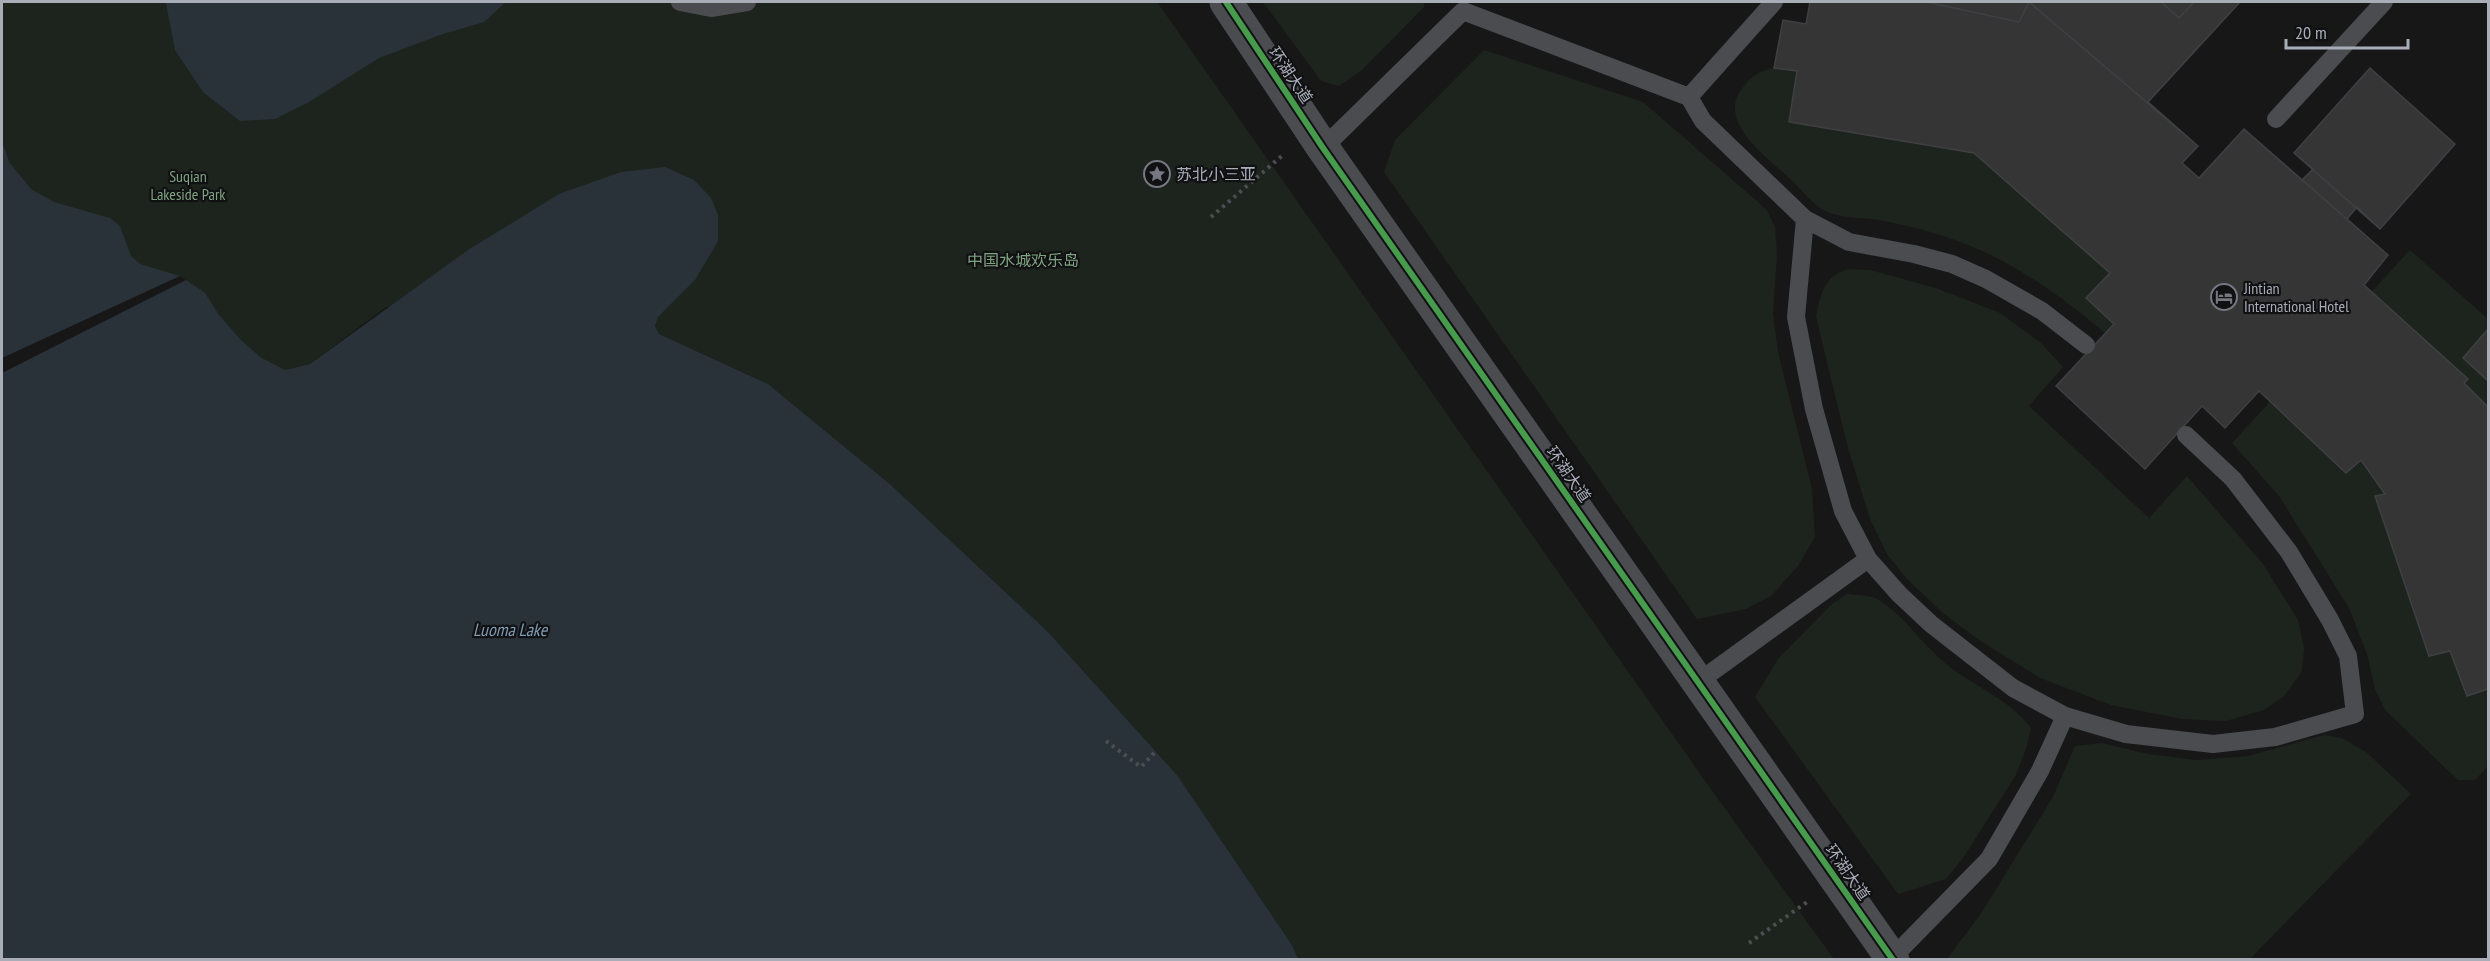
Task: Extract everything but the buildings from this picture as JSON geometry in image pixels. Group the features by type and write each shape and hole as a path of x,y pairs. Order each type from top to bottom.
{"street":[{"name":"环湖大道","path":"1226,2 1317,139 1892,959"}],"lane":[{"path":"680,2 711,8 747,2"},
{"path":"1689,97 1774,2"},
{"path":"2276,119 2384,2"},
{"path":"1317,139 1461,6 1689,97 1703,121 1805,219 1849,242 1914,254 1952,264 1986,279 2042,311 2086,345"},
{"path":"1805,219 1796,317 1814,409 1843,510 1868,559 1899,594 1968,654 2013,688 2065,716 2127,734 2212,744 2275,736 2355,714 2348,656 2330,620 2289,552 2233,478 2186,435"},
{"path":"1698,682 1868,559"},
{"path":"1892,959 1989,859 2040,771 2065,716"}],"path":[{"path":"1210,217 1317,139"},
{"path":"1106,741 1141,767 1155,752"},
{"path":"1749,943 1838,881"}],"green space":[{"name":"中国水城欢乐岛","path":"2,2 1157,2 1710,788 1834,959 1298,959 1292,945 1177,775 1048,632 891,485 768,384 659,334 655,326 658,317 695,280 386,307 310,364 285,370 2,604"},
{"path":"1263,2 1424,2 1424,7 1362,70 1339,86 1321,81"},
{"path":"1484,50 1643,102 1766,209 1775,227 1777,253 1773,314 1778,352 1812,489 1815,537 1798,566 1771,596 1746,609 1697,619 1384,172 1395,140"},
{"path":"1774,68 1797,71 1974,153 2110,273 2087,298 2114,324 2105,333 2040,284 1995,257 1971,246 1919,229 1879,220 1838,215 1820,208 1756,148 1739,124 1735,112 1736,99 1744,86 1757,74"},
{"path":"2410,250 2488,319 2488,766 2475,780 2458,780 2385,710 2375,689 2367,654 2349,608 2279,496 2232,443"},
{"path":"1850,269 1870,270 1936,288 2000,313 2041,343 2063,367 2029,406 2149,518 2187,476 2263,564 2298,620 2304,648 2302,671 2284,696 2264,710 2226,721 2182,719 2111,705 2040,678 1976,638 1943,613 1907,579 1887,554 1870,519 1848,448 1816,317 1819,300 1829,280"},
{"path":"1847,594 1879,600 1905,622 1946,664 2002,701 2031,728 2016,775 1963,858 1946,879 1898,894 1755,697 1778,659 1832,604"},
{"path":"2324,735 2342,738 2366,752 2411,794 2250,959 1947,959 1982,912 2053,797 2075,746 2102,743 2148,754 2196,760 2248,756"}],"water":[{"path":"164,2 506,2 484,22 440,35 379,58 309,102 275,119 240,121 203,92 175,50"},
{"name":"Luoma Lake","path":"2,141 9,162 31,189 54,202 110,218 120,226 131,256 140,264 180,276 205,293 219,315 240,339 260,357 285,370 310,364 468,250 559,194 621,172 665,167 694,180 711,198 718,215 718,241 695,280 658,317 655,326 659,334 768,384 891,485 1048,632 1177,775 1292,945 1298,959 2,959"}],"pier":[{"path":"180,276 186,280 2,373 2,358"}],"cycle path":[{"path":"1226,2 1323,148 1893,960"}],"place":[{"name":"苏北小三亚","path":"1157,174"},
{"name":"Jintian International Hotel","path":"2224,297"}],"park label":[{"name":"Suqian Lakeside Park","path":"188,185"}]}
